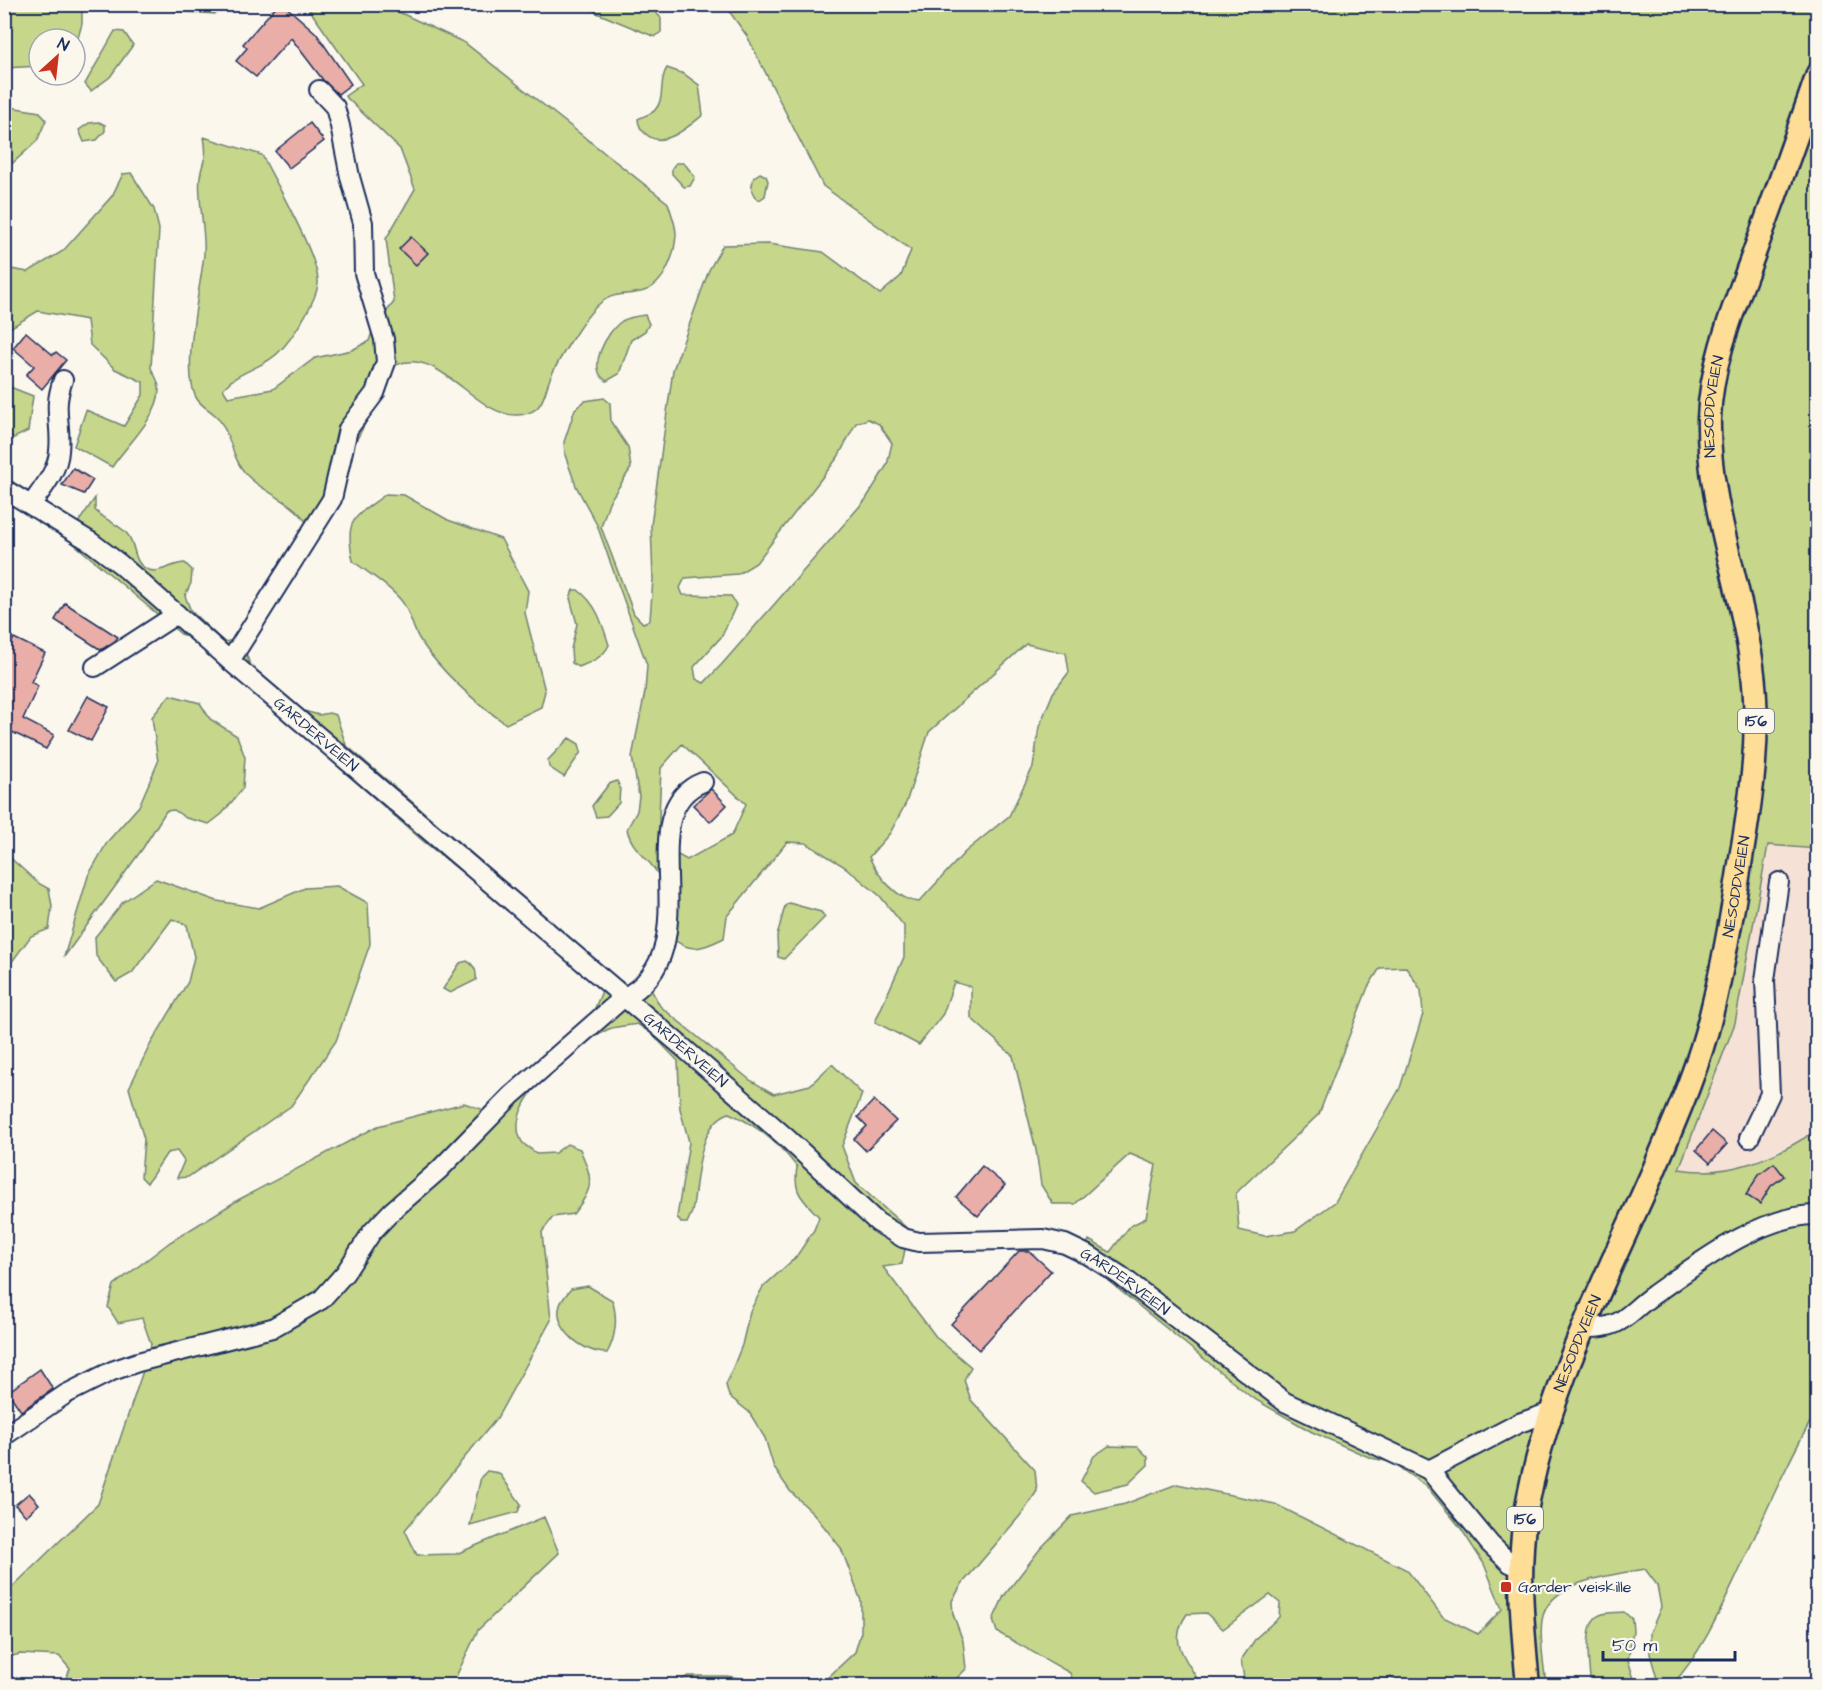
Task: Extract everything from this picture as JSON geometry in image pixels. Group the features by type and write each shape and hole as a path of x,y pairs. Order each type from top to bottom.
{"main road":[{"name":"NESODDVEIEN","path":"1528,1686 1521,1568 1529,1495 1551,1412 1692,1078 1710,1018 1732,917 1753,783 1756,716 1747,638 1715,491 1710,438 1711,396 1727,328 1818,74"}],"street":[{"path":"230,661 332,499 348,429 375,393 386,362 384,339 364,273 364,229 340,126 335,107 319,90"},
{"path":"31,506 54,469 59,453 56,412 63,380"},
{"name":"GARDERVEIEN","path":"4,489 91,542 177,614 780,1132 891,1232 919,1242 1022,1238 1065,1244 1121,1276 1285,1402 1429,1470 1490,1544 1510,1563 1521,1568"},
{"path":"95,667 177,614"},
{"path":"4,1436 58,1398 112,1371 138,1362 272,1328 321,1300 345,1273 372,1232 392,1211 439,1170 511,1096 623,998 641,985 661,958 668,940 668,834 682,797 693,786 703,782"},
{"path":"1749,1138 1770,1094 1765,980 1779,882"},
{"path":"1585,1328 1605,1328 1616,1325 1674,1280 1746,1236 1797,1216 1818,1215"},
{"path":"1429,1470 1520,1424 1551,1412"}],"shaded area":[{"path":"1768,845 1817,849 1817,1130 1753,1164 1709,1172 1679,1169 1735,1023"}],"green space":[{"path":"9,5 82,5 82,24 81,27 27,27 27,67 5,68 5,14"},
{"path":"168,5 231,5 215,14 174,11"},
{"path":"306,5 384,5 465,43 668,203 676,234 674,251 668,268 658,282 644,291 618,295 600,303 572,340 550,378 541,403 531,412 517,415 502,413 428,365 412,362 396,365 255,633 246,653 250,665 304,711 319,715 329,713 336,715 346,745 615,977 629,987 654,978 652,991 660,1006 750,1080 774,1094 810,1085 832,1064 862,1094 842,1146 856,1183 909,1230 902,1264 883,1267 937,1338 971,1367 964,1380 971,1400 1035,1470 1037,1491 1024,1511 962,1584 952,1601 953,1614 963,1641 966,1669 950,1685 795,1685 824,1681 855,1652 861,1632 861,1601 841,1548 814,1514 790,1491 774,1468 765,1438 749,1412 729,1396 726,1385 742,1345 750,1311 763,1287 796,1257 814,1230 819,1217 800,1195 796,1184 797,1167 790,1158 758,1129 729,1113 718,1119 705,1141 692,1212 687,1223 681,1223 677,1217 689,1142 680,1109 678,1061 652,1034 637,1024 609,1029 562,1060 532,1092 522,1109 518,1126 522,1142 537,1154 555,1153 567,1144 580,1149 590,1183 585,1197 573,1214 553,1217 542,1232 551,1320 497,1418 405,1530 417,1555 456,1554 544,1517 559,1553 478,1630 452,1685 63,1685 70,1669 59,1656 20,1654 5,1658 5,1594 98,1504 149,1353 151,1344 142,1318 118,1323 108,1307 114,1285 170,1242 238,1200 378,1126 464,1103 484,1110 504,1095 592,1015 602,991 423,841 198,643 181,634 67,538 5,501 5,477 78,523 95,498 95,510 128,535 137,559 144,567 157,571 185,563 192,570 191,583 185,596 191,611 224,642 235,640 302,536 306,522 301,515 245,473 218,418 197,399 192,386 190,370 193,329 204,254 199,185 205,154 204,137 262,155 305,239 317,272 316,292 297,330 273,357 229,383 223,389 228,397 273,389 315,358 352,350 369,341 373,329 394,302 386,239 415,189 400,149 345,96 362,84"},
{"path":"587,5 649,5 661,18 661,32 655,37 597,13"},
{"path":"717,5 1817,5 1817,849 1768,845 1735,1023 1679,1169 1698,1171 1734,1168 1769,1157 1817,1130 1817,1410 1711,1629 1693,1658 1672,1685 1661,1685 1658,1682 1650,1654 1650,1633 1661,1607 1657,1585 1645,1569 1584,1582 1557,1596 1547,1607 1542,1620 1541,1636 1546,1685 1399,1685 1391,1677 1378,1685 1245,1685 1241,1660 1256,1638 1279,1617 1280,1603 1270,1595 1223,1629 1206,1613 1187,1614 1181,1624 1179,1642 1185,1658 1201,1685 1074,1685 1070,1673 997,1632 993,1620 1004,1596 1040,1549 1072,1516 1125,1504 1177,1484 1275,1504 1407,1570 1443,1617 1478,1634 1502,1609 1484,1564 1460,1527 1427,1487 1391,1462 1371,1458 1312,1432 1251,1397 1091,1267 1077,1262 1089,1240 1110,1252 1130,1226 1146,1218 1156,1165 1130,1154 1075,1204 1053,1204 1041,1185 1036,1150 1013,1056 971,1018 971,987 954,982 943,1014 919,1045 875,1022 904,957 904,926 880,896 845,867 806,843 787,842 727,916 724,938 707,946 693,948 681,944 665,933 665,899 661,880 653,866 633,844 627,829 637,811 639,796 632,757 645,692 647,665 597,525 576,486 565,455 564,442 575,409 585,401 604,398 610,403 611,422 628,447 631,468 609,502 601,527 634,614 643,623 650,620 653,579 651,525 673,370 709,270 723,245 768,244 823,252 880,294 901,276 911,250 823,186 747,36 729,11","holes":["868,419 879,424 892,443 887,465 866,499 723,663 704,683 696,679 694,667 722,636 736,605 731,596 683,595 680,588 685,578 738,574 756,563 838,457 856,423","1026,644 1066,653 1069,672 1053,693 1039,727 1033,767 1009,816 965,852 919,902 903,897 889,886 869,857 890,833 906,803 929,732","682,744 746,804 732,835 687,860 658,844 661,768","1406,967 1421,990 1423,1014 1400,1088 1335,1202 1295,1231 1265,1236 1239,1230 1236,1193 1319,1114 1368,987 1380,968"]},
{"path":"115,31 124,32 133,45 110,77 91,91 87,86 87,80"},
{"path":"667,68 684,74 699,85 703,115 668,138 654,139 642,130 638,119 652,113 658,105"},
{"path":"4,106 40,112 46,120 37,141 5,170"},
{"path":"99,122 105,125 105,131 97,140 84,142 79,130 89,123"},
{"path":"676,163 684,163 695,177 690,186 684,187 672,174 672,168"},
{"path":"131,173 154,209 159,229 151,368 158,381 159,390 158,400 148,421 112,467 74,446 86,410 124,426 143,395 143,382 115,369 90,345 87,320 38,311 5,331 5,268 28,272 63,251 112,196 123,174"},
{"path":"760,173 766,176 768,181 765,196 759,200 752,192 752,187 754,177"},
{"path":"645,315 649,324 645,331 631,340 619,374 607,381 601,376 598,368 598,360 605,341 622,321"},
{"path":"5,385 33,396 28,431 14,438 5,432"},
{"path":"386,494 404,495 448,520 501,539 528,591 525,613 545,691 541,707 506,724 495,716 471,697 428,652 400,599 353,561 350,536 354,520"},
{"path":"573,590 578,590 590,601 609,645 600,656 579,667 572,663 571,649 577,624 570,598"},
{"path":"170,695 200,703 210,719 237,736 245,757 243,788 222,814 209,824 186,818 174,810 166,811 143,848 64,957 88,876 108,841 139,806 158,762 152,717"},
{"path":"569,738 579,744 581,752 564,777 549,767 548,760"},
{"path":"617,781 620,787 619,803 607,816 596,817 592,806 609,784"},
{"path":"5,853 38,883 49,889 52,906 49,929 31,936 8,967 5,967"},
{"path":"156,879 217,901 259,908 305,888 337,886 368,903 370,944 336,1041 291,1106 188,1177 177,1178 184,1161 177,1151 167,1153 147,1183 141,1177 144,1139 129,1088 150,1045 188,982 194,957 187,925 172,919 132,973 116,982 96,956 95,937 123,902"},
{"path":"789,903 821,912 825,917 784,959 778,957 777,936 785,906"},
{"path":"467,961 475,969 476,980 450,993 443,989 460,963"},
{"path":"588,1286 612,1300 614,1307 614,1334 607,1353 580,1345 561,1323 560,1305 565,1297 571,1289"},
{"path":"1109,1446 1138,1447 1148,1457 1148,1465 1128,1484 1094,1492 1081,1481 1094,1456"},
{"path":"487,1471 499,1473 521,1504 518,1512 470,1525 481,1477"},
{"path":"1624,1612 1632,1619 1633,1631 1628,1660 1636,1685 1591,1685 1588,1647 1594,1619 1600,1615"},
{"path":"688,1676 727,1676 779,1685 673,1685"}],"building":[{"path":"278,4 283,4 316,33 351,84 338,94 323,80 291,38 256,77 236,61 247,48 243,44"},
{"path":"310,123 324,141 289,168 275,151"},
{"path":"411,237 428,253 416,265 399,249"},
{"path":"26,332 53,355 56,352 66,360 42,389 26,375 34,366 13,348"},
{"path":"73,468 93,480 84,494 62,485"},
{"path":"65,603 118,637 101,650 55,620"},
{"path":"14,638 45,653 31,682 38,686 23,719 54,735 46,749 4,728 4,657"},
{"path":"88,696 109,707 91,741 69,730"},
{"path":"711,789 727,805 710,822 693,805"},
{"path":"874,1100 896,1121 866,1151 854,1139 867,1126 858,1117"},
{"path":"1712,1131 1727,1144 1710,1163 1696,1150"},
{"path":"1774,1163 1784,1176 1771,1186 1760,1204 1746,1195 1759,1174"},
{"path":"982,1166 1005,1185 978,1216 956,1197"},
{"path":"1019,1251 1029,1251 1051,1271 979,1350 951,1324"},
{"path":"40,1369 53,1389 21,1411 8,1392"},
{"path":"29,1493 39,1504 26,1516 15,1505"}],"place":[{"name":"Garder veiskille","path":"1506,1587"}]}
